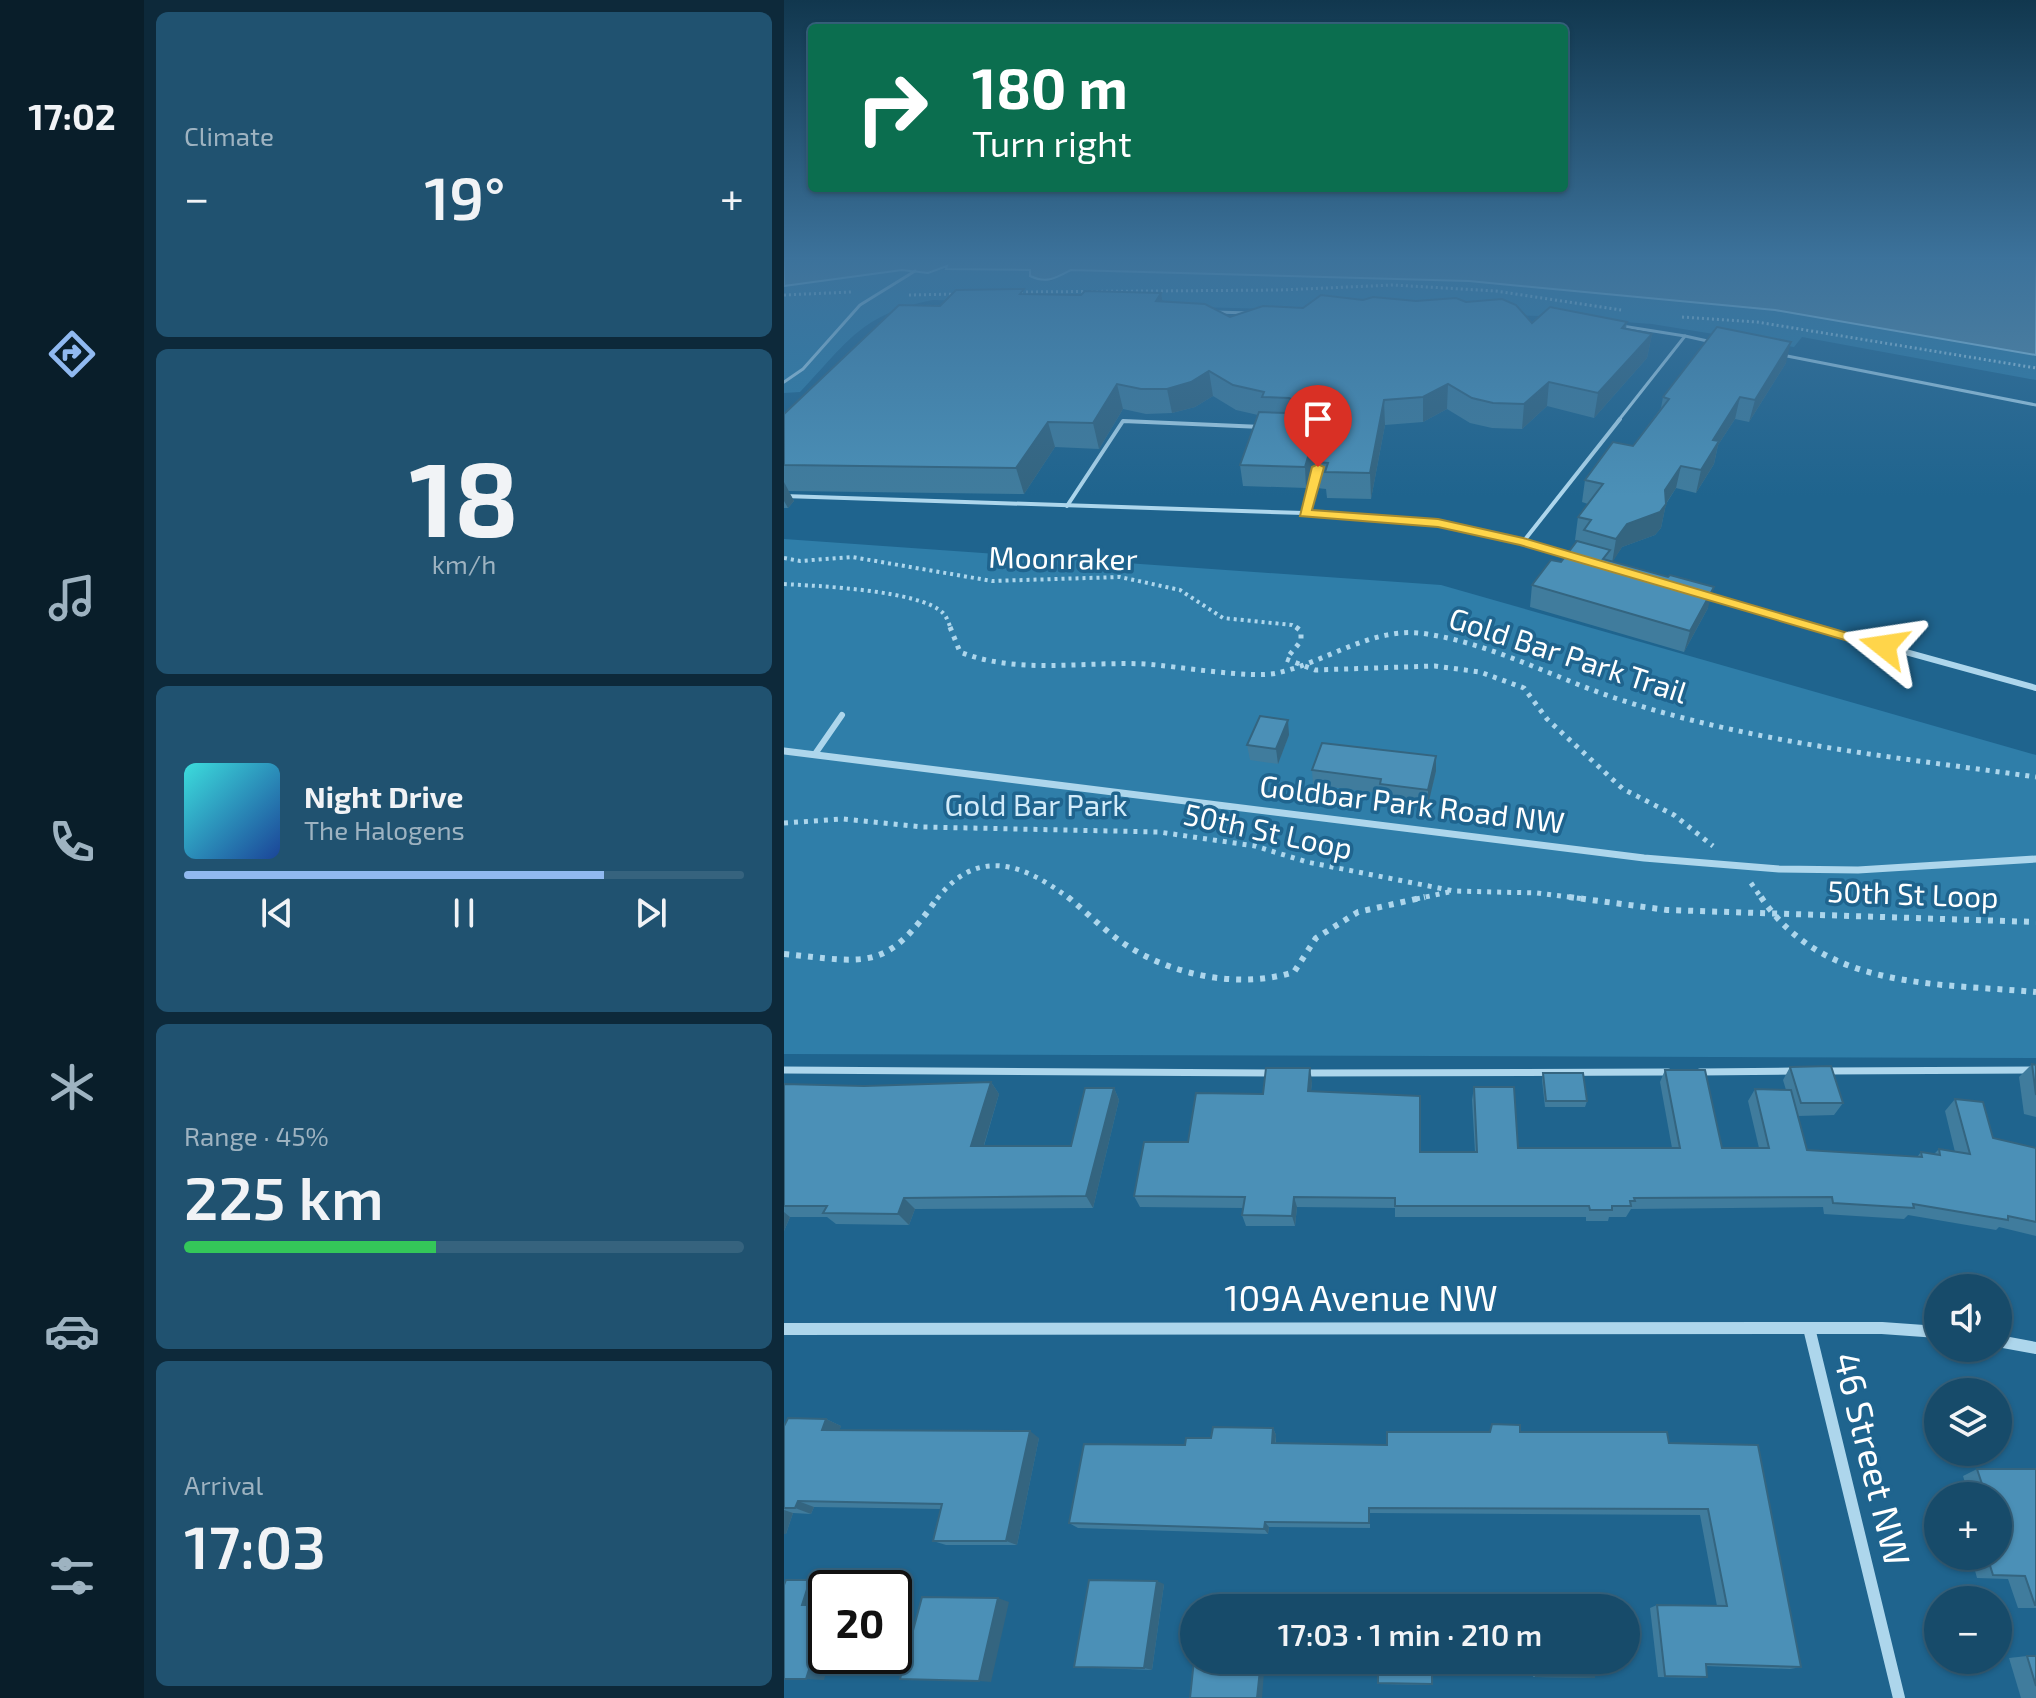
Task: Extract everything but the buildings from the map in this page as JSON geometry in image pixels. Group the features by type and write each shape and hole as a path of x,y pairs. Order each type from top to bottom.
{"street":[{"name":"Goldbar Park Road NW","path":"784,751 1475,838 1738,866 1858,870 2036,859"},
{"name":"109A Avenue NW","path":"784,1329 1809,1328 1924,1332"},
{"name":"46 Street NW","path":"1809,1328 1899,1698"},
{"path":"2012,1344 2036,1348"}],"lane":[{"path":"784,382 803,369 829,337"},
{"path":"1523,542 1684,337"},
{"path":"1691,337 1715,342"},
{"path":"1777,354 2036,405"},
{"path":"1067,506 1123,421 1275,428"},
{"path":"1304,513 1321,458"},
{"path":"784,496 1304,513 1438,523 1523,542 1575,560"},
{"path":"1704,597 2036,688"},
{"path":"815,754 842,715"},
{"path":"784,1070 1279,1073"},
{"path":"1815,1071 2036,1070"},
{"path":"1689,1072 1799,1071"},
{"path":"1295,1073 1673,1072"}],"path":[{"path":"1849,337 2036,368"},
{"name":"Moonraker","path":"784,558 800,561 852,557 992,581 1120,577 1144,581 1180,590 1223,618 1292,625 1301,631 1301,641 1292,648 1286,659 1300,667"},
{"name":"Gold Bar Park Trail","path":"784,584 850,586 929,604 943,613 960,652 985,662 1143,664 1275,674 1371,639 1393,633 1425,633 1503,652 1615,698 1783,741 2036,777"},
{"path":"1300,667 1315,670 1435,666 1480,672 1524,688 1547,719 1623,789 1674,815 1738,866 1787,932 1812,950 1874,975 2036,992"},
{"name":"50th St Loop","path":"784,823 843,819 923,827 1159,832 1255,846 1307,862 1454,891 1537,893 1667,910 2036,922"},
{"name":"50th St Loop","path":"784,954 850,963 882,956 914,934 945,884 972,866 1009,866 1065,891 1127,945 1188,972 1261,981 1294,972 1316,938 1358,912 1454,891"}],"green space":[{"path":"784,337 852,337 800,392 784,393"},
{"path":"1734,337 1802,337 1794,347"},
{"path":"1803,337 1933,337 2036,355 2036,380"},
{"name":"Gold Bar Park","path":"784,539 1441,585 2036,755 2036,1058 784,1054"}],"shaded area":[{"path":"1933,337 2036,337 2036,355"}],"route":[{"path":"1318,467 1304,513 1438,523 1523,542 1732,605 1884,646"}]}
